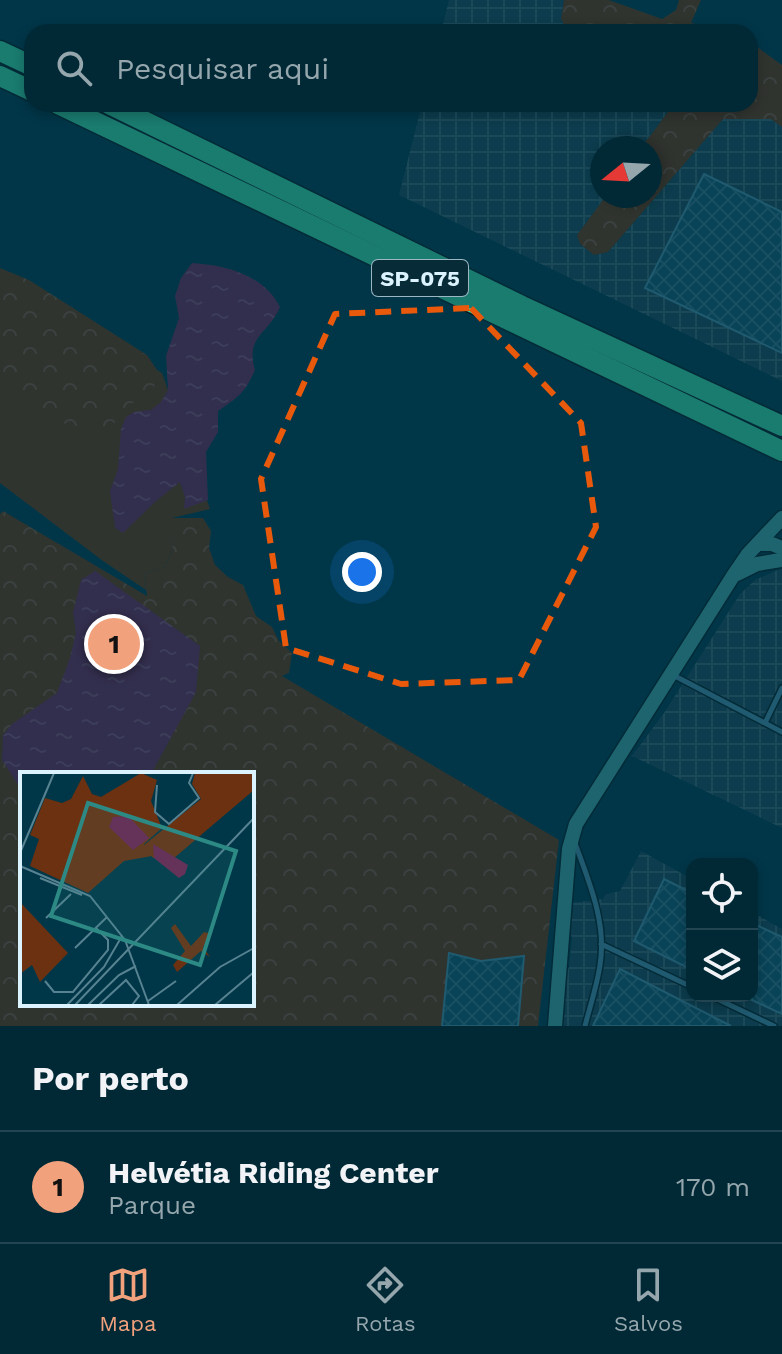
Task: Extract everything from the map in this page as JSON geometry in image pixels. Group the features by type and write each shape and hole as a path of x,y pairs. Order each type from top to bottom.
{"highway":[{"path":"0,51 24,62"},
{"path":"0,76 24,87"},
{"name":"SP-075","path":"75,112 782,451"},
{"name":"SP-075","path":"125,112 522,306 782,426"}],"main road":[{"path":"782,519 782,538"},
{"path":"555,1026 572,835 576,824 733,576 782,519"},
{"path":"758,544 766,553 782,556"},
{"path":"733,576 782,556"}],"lane":[{"path":"669,673 782,732"},
{"path":"765,723 782,688"},
{"path":"572,835 596,905 601,944 600,965 585,1026"},
{"path":"601,944 686,984"},
{"path":"724,1002 774,1026"}],"highlighted area":[{"path":"471,308 581,423 596,527 519,680 401,684 286,648 261,479 335,314"}],"shaded area":[{"path":"449,0 564,0 561,19 564,24 443,24"},
{"path":"420,112 668,112 650,136 590,136 590,208 597,208 577,235 580,244 594,255 608,252 646,208 662,208 662,190 723,119 771,119 782,127 782,381 399,195"},
{"path":"780,569 782,828 632,756 664,713 740,594 755,580"},
{"path":"641,851 686,876 686,1002 758,1002 758,915 782,929 782,1026 560,1026 572,937 568,932 570,903 603,899 606,894 620,891"}],"green space":[{"path":"564,0 609,0 662,19 676,10 679,0 701,0 691,23 696,24 564,24 561,19"},
{"path":"758,48 782,65 782,127 771,119 723,119 662,190 662,136 650,136 668,112 758,112"},
{"path":"597,208 646,208 608,252 594,255 580,244 577,235"},
{"path":"0,268 29,280 147,355 159,373 153,390 125,408 109,431 95,434 28,411 13,383 0,381"},
{"path":"0,277 162,373 210,509 172,518 170,555 165,567 144,574 146,590 0,483"},
{"path":"3,511 147,596 144,574 165,567 172,549 171,518 203,518 211,531 209,548 215,565 243,585 256,616 272,627 279,641 292,653 289,673 282,676 559,840 538,1026 0,1026 0,514"}],"water":[{"path":"192,263 218,266 243,274 264,287 280,307 255,343 255,370 248,384 218,411 218,432 206,452 208,500 184,509 185,497 180,482 123,533 115,528 110,491 118,469 121,429 126,417 134,412 151,410 161,402 168,390 166,356 179,318 175,296 181,278"},
{"path":"95,571 200,646 196,692 152,772 20,772 20,788 2,760 3,735 12,724 57,693 76,633 73,613 81,580"}],"building":[{"path":"704,174 782,212 782,353 645,288"},
{"path":"664,879 686,890 686,967 634,941"},
{"path":"758,926 782,937 782,1014 756,1002"},
{"path":"449,953 481,961 524,956 518,1026 442,1026"},
{"path":"620,969 731,1026 593,1026"}],"place":[{"name":"Helvétia Riding Center","path":"114,644"}]}
